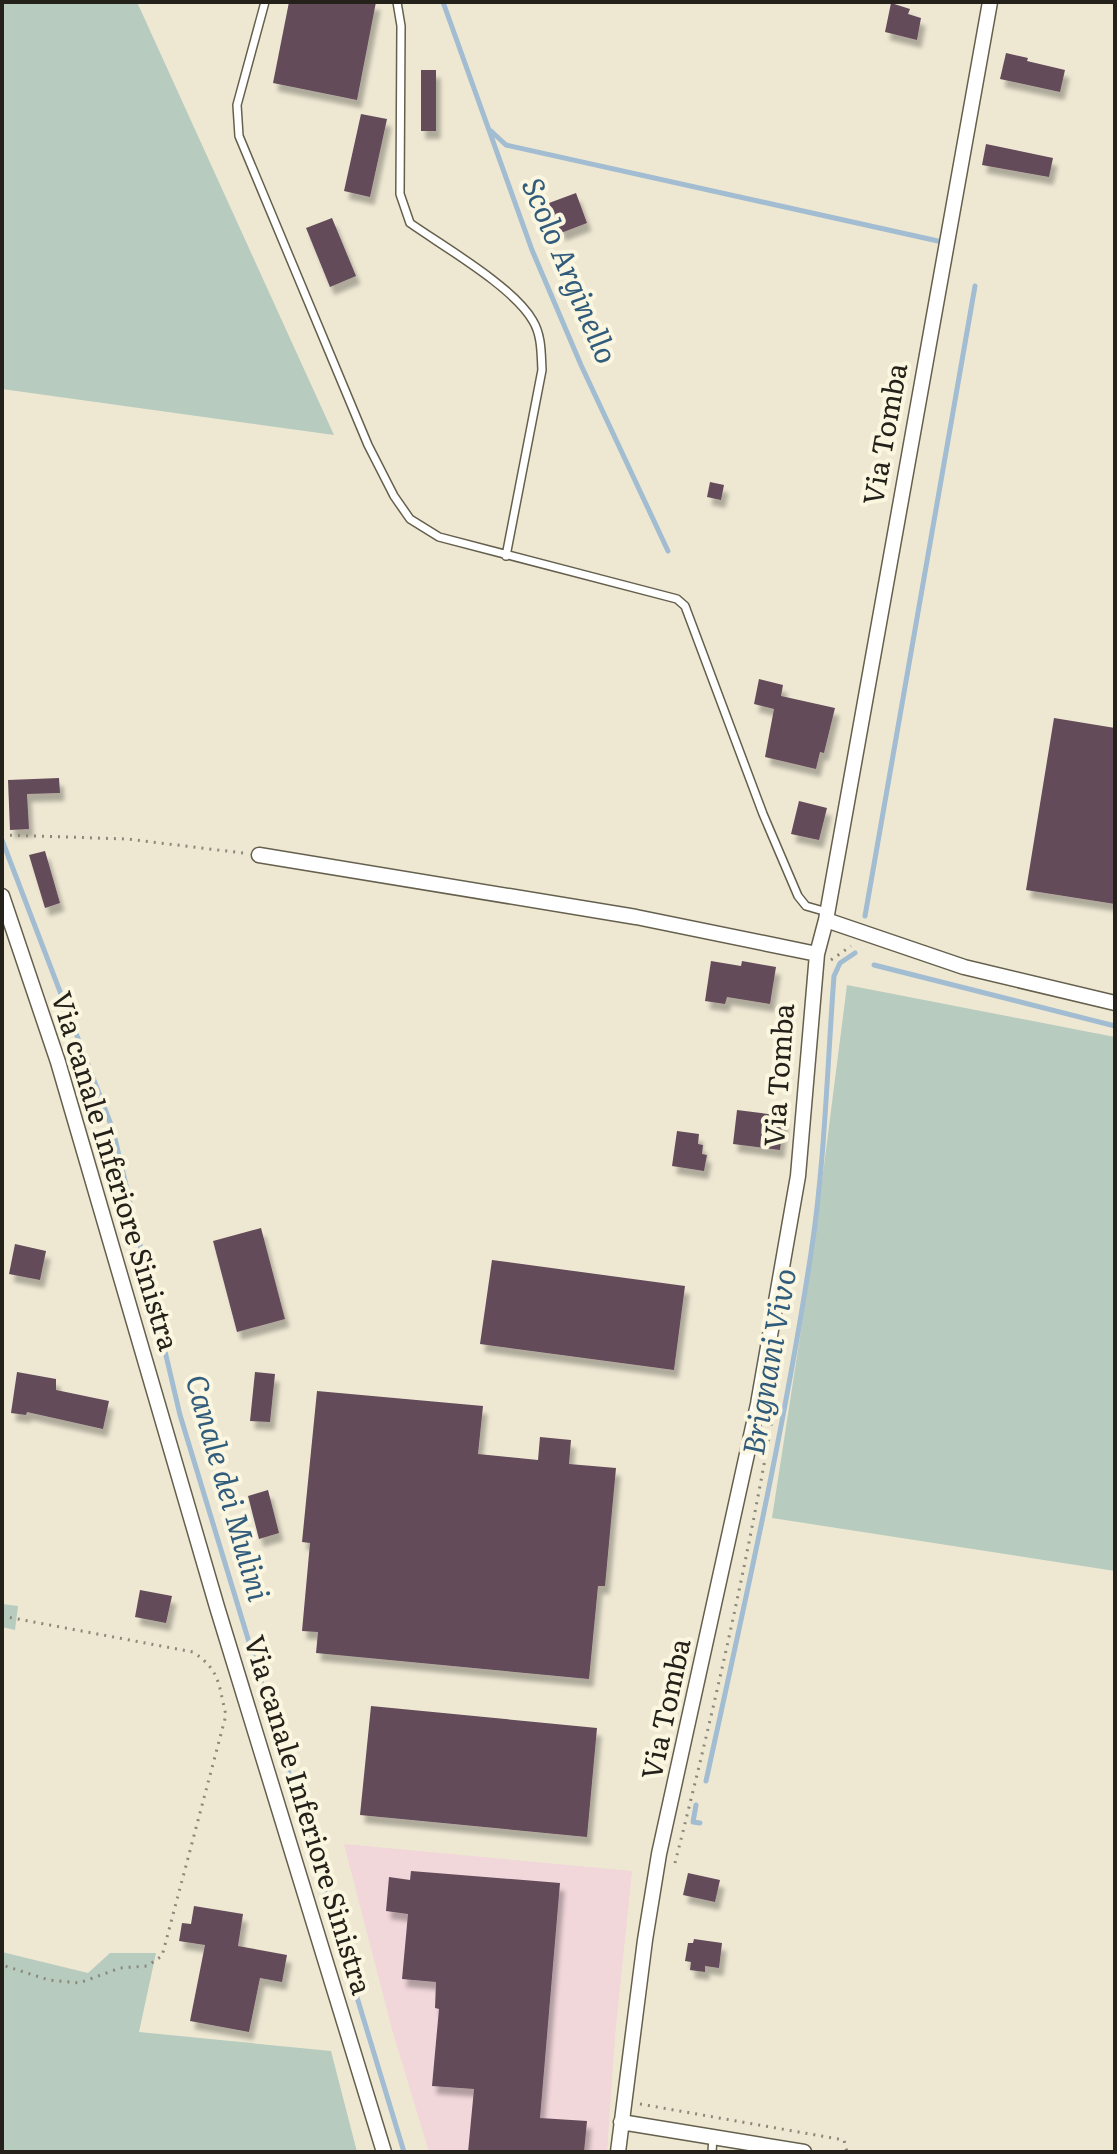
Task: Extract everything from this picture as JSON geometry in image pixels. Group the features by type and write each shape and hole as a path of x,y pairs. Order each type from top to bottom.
{"street":[{"name":"Via Tomba","path":"618,2152 659,1854 758,1404 798,1176 827,916 990,2"},
{"path":"259,855 636,917 822,959"},
{"name":"Via canale Inferiore Sinistra","path":"2,896 58,1062 186,1502 384,2152"},
{"path":"827,916 873,936 964,967 1115,1003"},
{"path":"621,2122 712,2145 804,2152"}],"lane":[{"path":"265,2 237,105 239,136 368,445 394,496 410,519 439,537 677,599 685,606 763,814 798,896 806,906 827,916"},
{"path":"397,2 401,26 400,194 404,209 410,223 524,308 534,323 541,343 542,370 506,556"}],"path":[{"path":"2,835 127,839 259,855"},
{"path":"822,959 873,936"},
{"path":"673,1869 711,1722 774,1409"},
{"path":"2,1616 193,1652 209,1663 214,1671 226,1715 162,1956 147,1966 120,1968 79,1983 49,1980 2,1965"},
{"path":"633,2096 638,2104 844,2140 847,2152"}],"shaded area":[{"path":"344,1844 632,1871 607,2152 429,2152 393,2033"}],"green space":[{"path":"2,2 137,2 334,435 2,389"},
{"path":"847,985 1115,1037 1115,1571 772,1518 813,1252"},
{"path":"2,1604 18,1606 15,1630 2,1627"},
{"path":"2,1952 88,1973 110,1953 156,1953 139,2032 331,2051 357,2152 2,2152"}],"building":[{"path":"289,2 376,2 357,100 273,83"},
{"path":"891,3 910,9 908,14 921,18 917,40 885,32"},
{"path":"1006,53 1065,70 1060,92 1000,79"},
{"path":"421,70 436,70 436,131 421,131"},
{"path":"361,114 387,119 370,197 344,191"},
{"path":"986,144 1053,158 1049,177 982,165"},
{"path":"576,193 587,223 561,233 549,203"},
{"path":"332,218 356,276 330,287 306,228"},
{"path":"710,482 724,485 721,500 707,497"},
{"path":"759,679 783,685 781,696 835,708 824,753 820,752 816,769 765,757 774,709 754,704"},
{"path":"1054,718 1115,728 1115,904 1026,890"},
{"path":"59,778 60,793 27,794 29,829 10,830 8,780"},
{"path":"799,801 827,808 819,840 791,834"},
{"path":"45,851 60,903 45,908 29,855"},
{"path":"711,961 741,966 742,961 776,967 770,1004 727,997 725,1004 705,1001"},
{"path":"737,1110 784,1116 780,1150 733,1144"},
{"path":"677,1131 699,1134 698,1144 703,1145 702,1154 707,1155 704,1171 672,1166"},
{"path":"261,1228 285,1319 237,1332 213,1241"},
{"path":"15,1244 46,1251 40,1280 9,1274"},
{"path":"492,1260 685,1286 674,1370 480,1344"},
{"path":"17,1372 56,1379 56,1390 109,1401 103,1429 27,1412 26,1415 11,1413"},
{"path":"255,1372 275,1374 270,1422 250,1421"},
{"path":"317,1391 483,1406 478,1454 538,1460 540,1437 571,1440 569,1464 616,1468 605,1586 598,1586 589,1679 316,1653 318,1632 302,1631 310,1543 302,1542"},
{"path":"268,1490 279,1533 259,1539 248,1496"},
{"path":"140,1590 172,1596 166,1623 135,1617"},
{"path":"371,1706 597,1728 587,1837 360,1815"},
{"path":"411,1871 560,1883 540,2118 587,2121 584,2152 468,2152 474,2089 432,2086 439,2009 435,2008 436,1982 402,1979 408,1914 386,1911 389,1877 410,1880"},
{"path":"688,1873 720,1880 715,1902 683,1895"},
{"path":"194,1906 243,1914 238,1946 287,1955 282,1982 260,1978 249,2032 190,2021 205,1945 179,1941 182,1923 191,1924"},
{"path":"694,1939 722,1943 719,1968 705,1966 705,1972 690,1970 691,1962 685,1961 688,1943 693,1943"}],"waterway":[{"name":"Scolo Arginello","path":"443,2 532,250 581,365 668,551"},
{"path":"491,131 506,145 938,241"},
{"path":"865,916 975,286"},
{"name":"Canale dei Mulini","path":"2,840 113,1130 180,1415 404,2152"},
{"name":"Brignani Vivo","path":"706,1781 776,1452 811,1253 823,1149 834,976 840,963 855,953"},
{"path":"874,965 1115,1026"},
{"name":"Brignani Vivo","path":"696,1805 693,1822 700,1823"}]}
